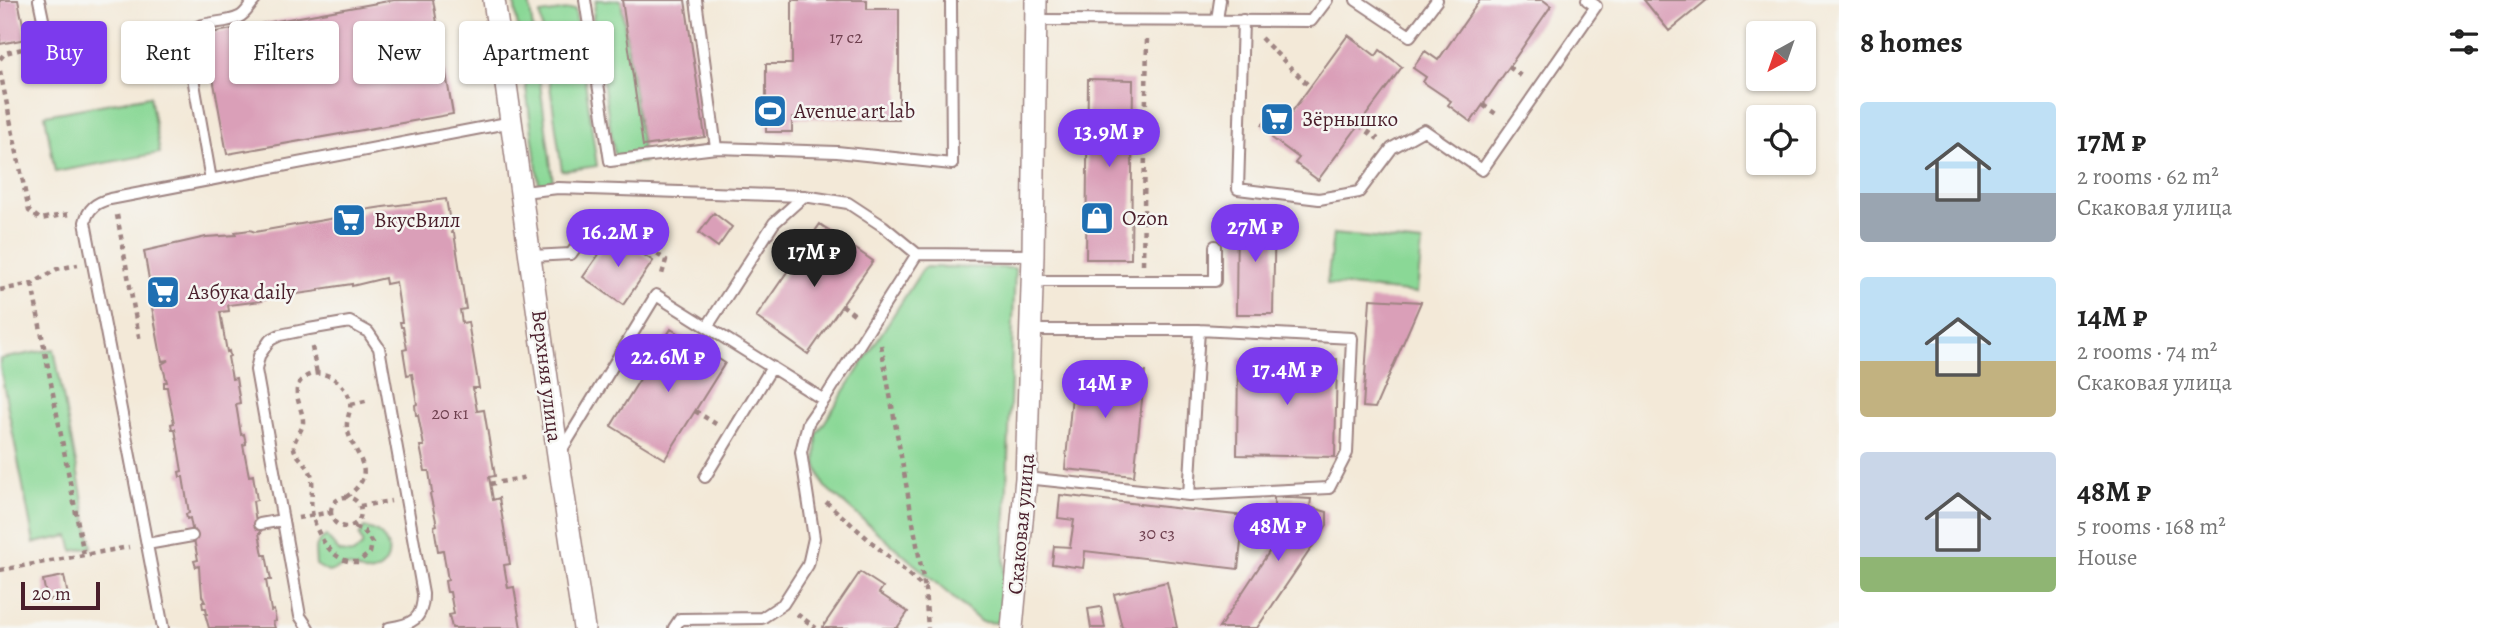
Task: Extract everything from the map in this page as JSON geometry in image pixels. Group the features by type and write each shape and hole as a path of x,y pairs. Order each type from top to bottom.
{"street":[{"name":"Верхняя улица","path":"494,0 523,192 557,456 584,628"},
{"name":"Скаковая улица","path":"1012,628 1026,478 1033,256 1036,10"}],"lane":[{"path":"40,0 44,21"},
{"path":"211,180 186,38 190,31 200,25 240,17 255,0"},
{"path":"585,0 610,161 716,148 837,152 952,164 951,0"},
{"path":"696,0 716,148"},
{"path":"1217,20 1220,0"},
{"path":"1036,10 1147,20 1311,21 1327,0"},
{"path":"1356,0 1410,36 1437,0"},
{"path":"1243,20 1238,189 1319,199 1359,192 1392,148 1424,130 1482,170 1596,6 1587,0"},
{"path":"163,628 85,222 90,210 101,201 114,198 512,122"},
{"path":"523,192 558,188 804,196 848,203 883,226 916,254 1033,256"},
{"path":"707,327 774,223 804,196"},
{"path":"531,256 570,254 590,227"},
{"path":"1032,281 1215,281 1215,246"},
{"path":"674,628 680,620 762,618 783,604 808,565 814,538 801,452 808,423 916,254"},
{"path":"557,456 656,295 824,400"},
{"path":"308,628 300,616 256,370 259,356 270,340 279,335 351,322 368,332 379,348 423,594 423,606 414,621 389,628"},
{"path":"1026,478 1189,495 1329,488 1347,453 1352,338 1199,330 1031,330"},
{"path":"1189,495 1199,330"},
{"path":"705,477 772,368"},
{"path":"260,524 283,520"},
{"path":"147,544 192,536"}],"path":[{"path":"1143,282 1147,20"},
{"path":"1243,20 1310,87"},
{"path":"0,59 10,51 21,49"},
{"path":"0,71 29,211 40,219 90,210"},
{"path":"114,198 140,342"},
{"path":"601,217 666,260 656,295"},
{"path":"0,290 32,284 57,269 93,262"},
{"path":"32,284 84,555"},
{"path":"876,318 925,589 929,628"},
{"path":"309,329 317,374"},
{"path":"317,374 331,377 342,386 349,398 347,428 360,454 363,468 357,488 336,501 331,512 340,526 351,526 364,531 372,543 370,553 358,562 342,559 330,550 318,533 313,515 312,477 294,446 303,423 297,403 297,391 303,379 317,374"},
{"path":"695,411 732,434"},
{"path":"490,484 527,477"},
{"path":"806,485 925,589"},
{"path":"346,497 357,501 360,506 360,518 351,526"},
{"path":"283,520 331,512"},
{"path":"0,570 147,544"}],"green space":[{"path":"514,0 529,0 532,21 517,21"},
{"path":"596,0 621,0 644,162 616,165 603,84 614,84 614,21 594,21"},
{"path":"575,9 577,21 541,21 540,14"},
{"path":"525,84 540,84 553,182 539,184"},
{"path":"550,84 586,84 597,166 562,171"},
{"path":"150,96 160,153 55,172 45,115"},
{"path":"1333,234 1422,243 1417,293 1327,284"},
{"path":"924,267 1015,268 1002,623 981,622 824,486 816,464 817,434"},
{"path":"54,349 92,547 73,551 69,536 34,543 0,367 0,359"},
{"path":"364,528 379,533 387,545 387,559 383,566 369,573 346,567 328,572 316,565 315,550 319,541 326,536 340,552 353,554 362,546 359,536"}],"building":[{"path":"0,0 18,0 22,21 21,40 0,44"},
{"path":"394,0 433,0 437,21 353,21 353,84 445,84 445,68 453,114 227,154 214,84 215,32 229,30 229,84 339,84 339,21 277,21"},
{"path":"622,0 685,0 705,137 643,146"},
{"path":"792,0 867,0 867,9 899,9 899,119 792,118 792,132 766,132 766,64 792,64"},
{"path":"1480,0 1543,0 1551,6 1471,122 1448,105 1451,101 1423,82 1426,77 1413,68 1425,51 1438,60"},
{"path":"1644,0 1707,0 1669,31"},
{"path":"1348,35 1376,56 1380,50 1402,67 1318,180 1295,163 1299,158 1272,138 1275,134 1262,125 1275,107 1288,117"},
{"path":"1088,79 1133,80 1131,259 1086,259"},
{"path":"446,199 466,309 460,310 462,323 468,322 479,388 473,388 477,411 484,410 495,476 489,477 493,500 499,498 510,564 504,565 508,588 514,587 521,628 452,628 449,615 454,614 450,592 447,592 446,587 445,581 448,580 443,550 438,551 434,526 437,525 430,494 429,471 425,471 420,446 424,446 416,415 412,374 407,375 403,350 407,349 400,322 396,282 386,284 385,278 352,286 228,305 229,311 220,312 232,379 236,378 240,403 236,404 241,435 244,434 246,444 243,445 249,476 253,475 257,500 253,501 256,523 259,522 263,555 266,555 271,580 266,580 271,611 274,610 276,621 273,622 275,628 209,628 206,608 203,608 202,602 205,602 199,566 196,567 194,561 198,560 190,518 187,519 186,514 189,513 183,477 180,477 179,472 182,471 175,429 172,429 171,424 174,423 167,387 164,387 164,382 167,382 162,364 169,360 162,361 144,251 206,237 236,235 235,232 255,232 335,218 339,214 364,213 363,210"},
{"path":"714,213 732,227 718,247 699,233"},
{"path":"1237,214 1275,214 1273,314 1236,314"},
{"path":"820,224 873,261 808,354 756,317"},
{"path":"613,234 653,261 623,305 583,277"},
{"path":"1370,299 1421,302 1375,408 1363,407"},
{"path":"671,329 725,363 665,459 611,426"},
{"path":"1238,358 1337,359 1335,457 1237,455"},
{"path":"1075,364 1145,372 1134,476 1065,469"},
{"path":"1060,495 1244,516 1238,569 1085,551 1083,568 1052,564 1054,546 1070,547 1074,520 1058,518"},
{"path":"1274,497 1311,499 1310,507 1327,512 1327,525 1257,628 1219,628 1294,514 1274,514"},
{"path":"860,572 883,587 879,593 908,612 897,628 822,628"},
{"path":"64,576 68,596 47,600 43,580"},
{"path":"1167,582 1177,628 1122,628 1114,594"},
{"path":"1101,607 1105,628 1091,628 1088,609"}],"place":[{"name":"Avenue art lab","path":"770,111"},
{"name":"Зёрнышко","path":"1277,119"},
{"name":"Ozon","path":"1097,218"},
{"name":"ВкусВилл","path":"349,220"},
{"name":"Азбука daily","path":"163,292"}]}
